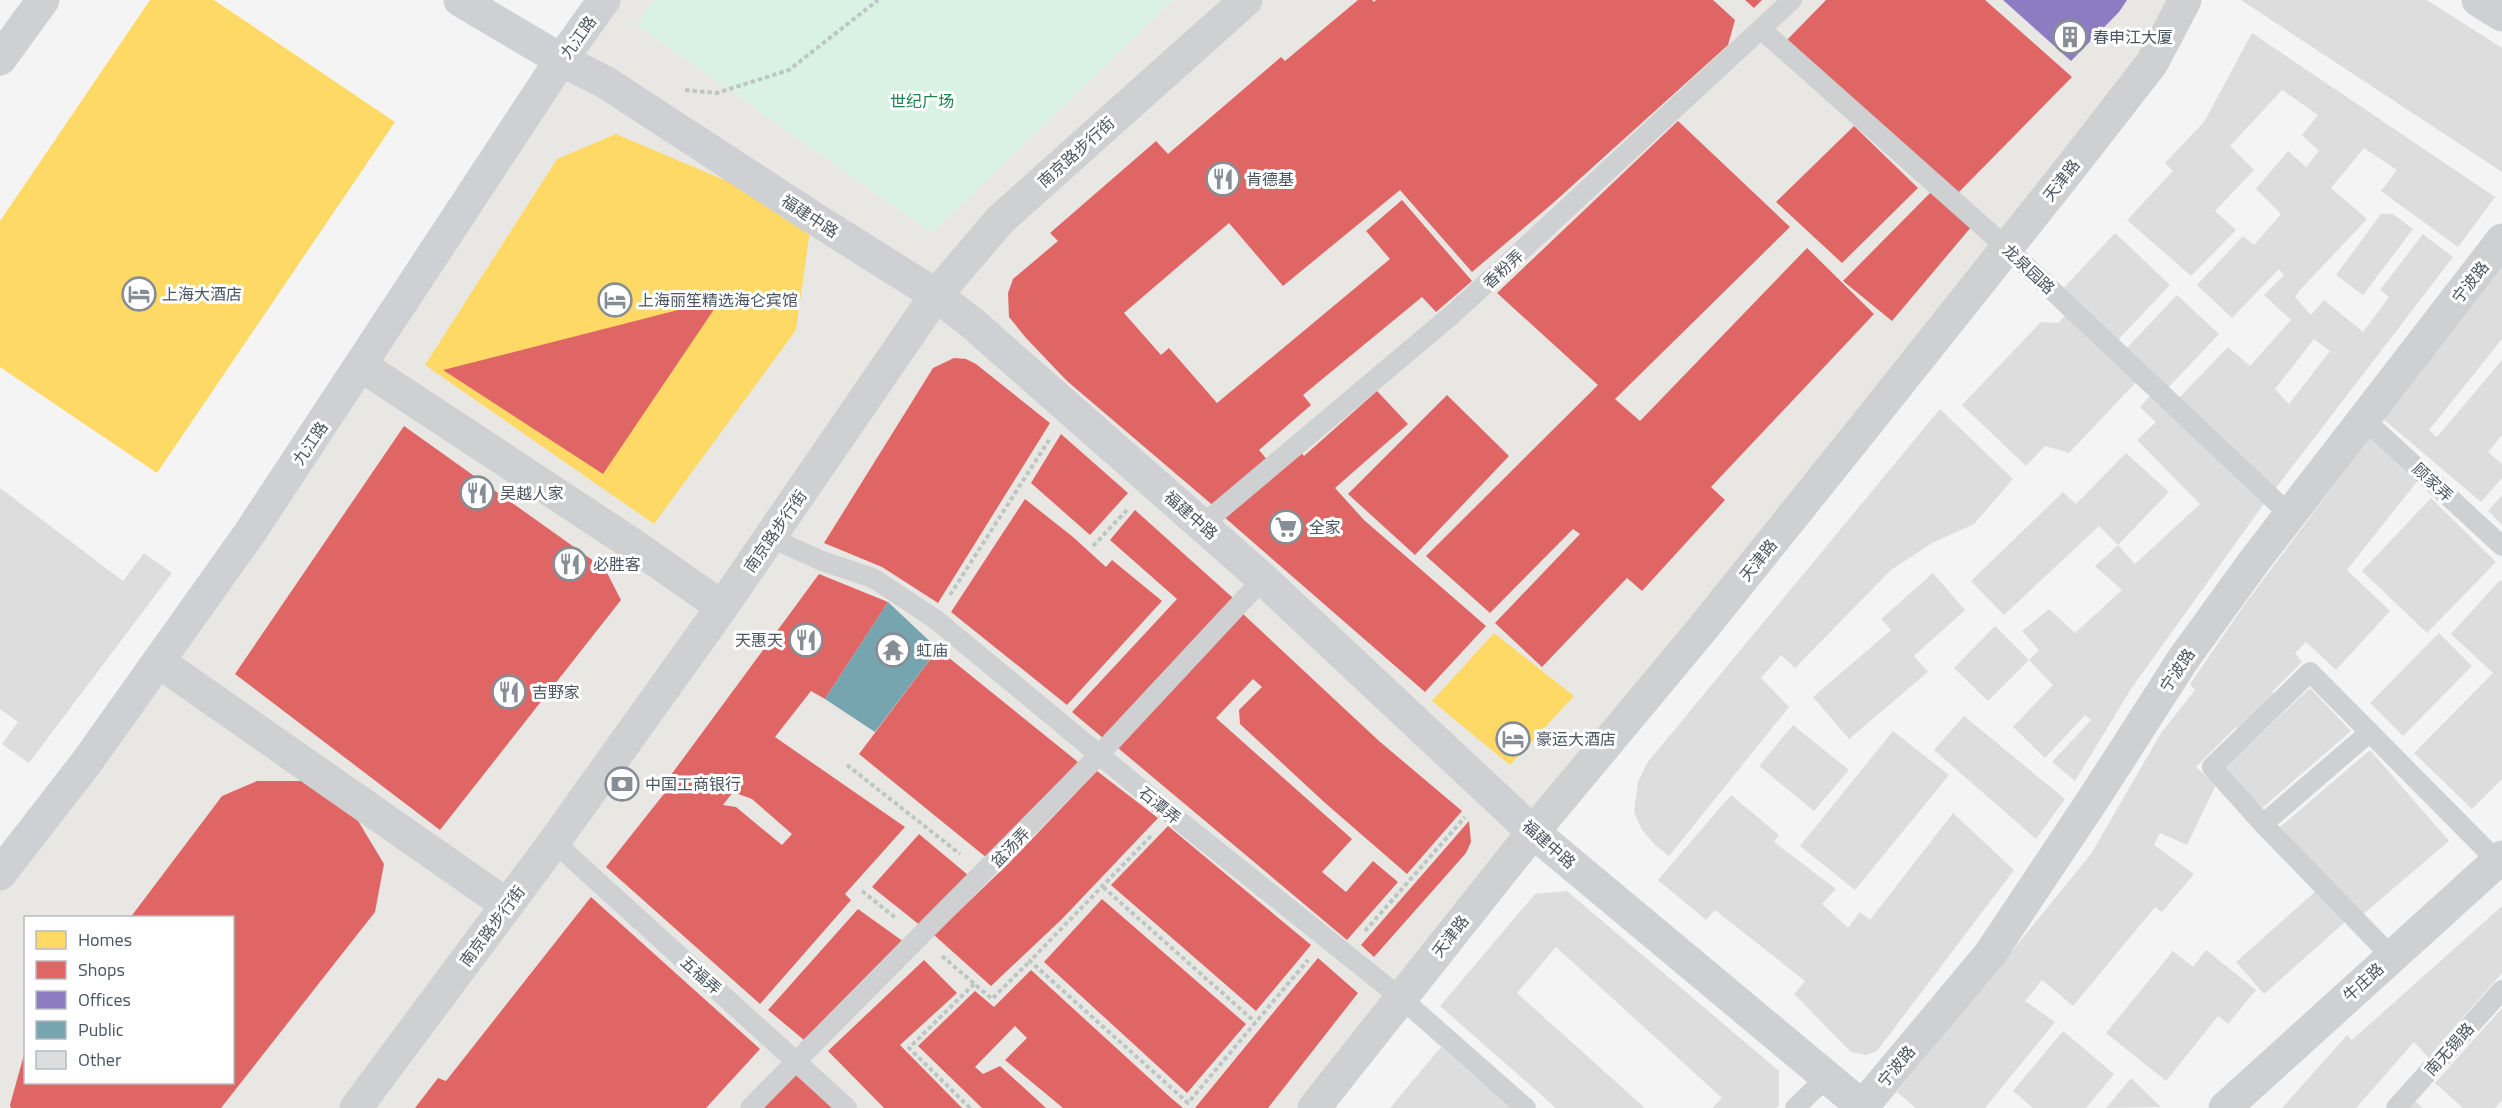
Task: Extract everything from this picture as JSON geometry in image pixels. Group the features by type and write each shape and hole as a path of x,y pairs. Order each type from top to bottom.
{"street":[{"path":"0,59 43,0"},
{"name":"福建中路","path":"460,0 561,60 605,82 812,218 936,295 972,323 1263,579 1533,832 1863,1107"},
{"name":"九江路","path":"0,874 86,763 159,662 362,366 561,60 604,0"},
{"name":"南京路步行街","path":"356,1108 554,842 722,607 936,295 1000,220 1246,0"},
{"name":"天津路","path":"1314,1108 1533,832 1710,619 2007,248 2152,63 2185,0"},
{"path":"2478,0 2502,15"},
{"name":"宁波路","path":"1863,1107 1989,954 2090,804 2184,658 2290,515 2502,240"},
{"path":"362,366 632,544 722,607"},
{"path":"159,662 507,905"},
{"name":"牛庄路","path":"2225,1108 2391,956 2500,861"}],"lane":[{"name":"香粉弄","path":"1202,525 1454,313 1792,0"},
{"name":"龙泉园路","path":"1762,30 2007,248 2290,515"},
{"name":"顾家弄","path":"2364,419 2502,546"},
{"name":"石潭弄","path":"771,538 822,561 873,578 935,619 1171,814 1401,998 1526,1108"},
{"name":"盆汤弄","path":"750,1108 1099,755 1263,579"},
{"path":"2391,956 2263,824 2212,767 2310,672 2500,861"},
{"path":"2263,824 2370,732"},
{"name":"五福弄","path":"554,842 847,1108"},
{"name":"南无锡路","path":"2396,1108 2502,990"},
{"path":"1795,1108 1827,1077"}],"path":[{"path":"683,90 717,93 789,70 878,0"},
{"path":"935,619 1069,409"},
{"path":"1093,546 1153,482"},
{"path":"847,765 984,873"},
{"path":"1345,954 1489,790"},
{"path":"862,891 993,999 1171,814"},
{"path":"1103,887 1255,1022"},
{"path":"1030,961 1188,1102 1325,939"},
{"path":"970,1108 909,1048 975,983"}],"shaded area":[{"path":"605,0 2185,0 1314,1108 0,1108 0,874"}],"green space":[{"name":"世纪广场","path":"654,0 1173,0 932,233 636,24"}],"building: Homes":[{"name":"上海大酒店","path":"150,0 214,0 395,122 157,473 0,367 0,221"},
{"path":"616,134 812,217 796,330 654,524 425,365 557,159"},
{"path":"1494,633 1574,696 1510,765 1432,701"}],"building: Shops":[{"path":"1358,0 1374,2 1376,0 1713,0 1735,20 1728,45 1552,204 1472,272 1400,190 1283,286 1229,223 1124,313 1161,355 1169,348 1217,403 1390,259 1366,231 1402,200 1472,281 1436,312 1422,297 1303,395 1311,405 1259,450 1269,462 1216,508 1067,381 1009,317 1008,293 1013,279 1058,241 1050,233 1156,141 1168,154 1281,57 1285,61"},
{"path":"1745,0 1762,0 1754,8"},
{"path":"1826,0 1985,0 2072,77 1958,193 1785,42"},
{"path":"1678,121 1790,227 1615,399 1640,421 1807,248 1874,314 1711,487 1725,500 1642,591 1627,578 1542,667 1495,623 1580,534 1573,529 1490,613 1426,556 1598,385 1497,293"},
{"path":"1854,126 1918,188 1842,263 1776,202"},
{"path":"1932,191 1972,226 1892,321 1843,281"},
{"path":"721,299 603,474 443,370"},
{"path":"954,358 966,359 976,364 1050,423 938,603 882,567 824,543 933,368"},
{"path":"1377,391 1408,424 1335,488 1364,520 1486,626 1425,692 1223,516 1299,450 1304,456"},
{"path":"1447,395 1509,456 1415,555 1348,494"},
{"path":"404,426 605,569 621,600 440,830 235,674"},
{"path":"1061,434 1128,493 1090,535 1031,483"},
{"path":"1025,499 1106,567 1112,560 1162,601 1067,705 951,612"},
{"path":"1135,510 1233,598 1103,738 1072,712 1177,599 1110,540"},
{"path":"819,574 888,602 825,699 811,691 775,737 905,827 845,894 851,900 760,1004 606,867 671,785 668,779","holes":["733,792 752,799 792,834 782,845 736,807 723,805"]},
{"path":"1242,613 1379,741 1462,811 1407,874 1324,802 1240,724 1239,710 1262,687 1253,679 1216,718 1352,839 1322,872 1346,892 1373,861 1398,882 1347,940 1118,748"},
{"path":"938,649 1078,762 987,858 859,754"},
{"path":"1097,771 1158,818 1062,919 991,986 934,935 1008,864"},
{"path":"257,781 310,781 357,819 384,864 375,912 221,1108 11,1108 24,1055 24,1084 234,1084 234,916 132,916 222,796"},
{"path":"1469,821 1471,842 1466,853 1374,957 1361,945"},
{"path":"1168,826 1311,945 1256,1011 1111,885"},
{"path":"919,834 968,875 921,926 872,887"},
{"path":"591,897 760,1049 706,1108 415,1108 438,1078 446,1081"},
{"path":"1102,899 1246,1024 1187,1093 1044,962"},
{"path":"858,909 904,942 804,1040 768,1010"},
{"path":"1318,958 1358,993 1268,1108 1195,1108"},
{"path":"924,960 957,993 900,1045 962,1108 884,1108 828,1051"},
{"path":"1031,970 1183,1108 1063,1108 1005,1060 1027,1038 1015,1026 975,1067 983,1074 1000,1066 1046,1108 982,1108 918,1046 975,991 994,1007"},
{"path":"795,1074 832,1108 762,1108"}],"building: Offices":[{"name":"春申江大厦","path":"2003,0 2127,0 2119,12 2071,61"}],"building: Public":[{"path":"888,602 938,649 875,732 825,699"}],"building: Other":[{"path":"2241,0 2427,0 2502,48 2502,172"},
{"path":"2252,33 2495,197 2458,247 2381,191 2397,170 2364,148 2331,188 2367,219 2295,297 2311,315 2324,300 2363,332 2389,297 2380,290 2423,234 2453,257 2272,493 2176,401 2228,347 2250,366 2291,320 2264,295 2284,275 2279,269 2232,318 2197,285 2243,236 2254,245 2281,214 2256,189 2288,151 2306,167 2319,151 2302,135 2318,115 2282,90 2230,146 2254,170 2215,211 2236,230 2191,276 2127,220 2173,171 2165,163 2204,122","holes":["2314,339 2330,351 2289,404 2275,389"]},
{"path":"2381,214 2393,214 2413,229 2363,295 2336,275"},
{"path":"2115,233 2170,285 2115,343 2060,292"},
{"path":"2502,263 2502,339 2429,430 2437,437 2502,360 2502,435 2488,452 2502,464 2502,478 2481,502 2382,418"},
{"path":"2177,295 2219,334 2166,390 2124,351"},
{"path":"2069,311 2140,378 2069,453 2045,446 2026,466 1962,405 2041,322 2058,323"},
{"path":"2153,393 2268,498 2131,689 2075,781 2052,762 2091,720 2085,715 2045,758 2013,727 2053,685 2029,660 2039,650 2022,631 2049,609 2075,633 2122,590 2095,566 2118,545 2135,564 2200,504 2137,440 2156,422 2140,407"},
{"path":"1940,409 2013,479 1974,524 1932,543 1891,570 1795,668 1781,655 1761,678 1789,707 1669,856 1642,830 1634,812 1638,782 1647,763"},
{"path":"2370,437 2419,479 2347,570 2390,611 2336,670 2306,642 2295,653 2302,662 2272,692 2278,697 2242,732 2236,727 2196,767 2216,785 2187,845 2160,833 2154,845 2194,874 2162,912 2155,907 2073,1006 2042,980 2025,1001 2055,1022 1985,1108 1916,1108 1897,1092 2091,854 2161,733 2195,690 2190,684 2245,604"},
{"path":"2126,453 2169,492 2118,545 2099,526 2004,615 1971,581 2063,492 2076,504"},
{"path":"0,488 123,581 144,553 172,573 29,763 2,744 18,722 0,709"},
{"path":"2502,495 2502,525 2488,511"},
{"path":"2431,498 2496,562 2427,633 2362,571"},
{"path":"1933,573 1965,610 1914,656 1928,672 1849,739 1813,697 1891,630 1881,619"},
{"path":"2500,580 2502,582 2502,779 2472,809 2414,753 2493,673 2451,634"},
{"path":"1995,626 2029,660 1988,701 1954,668"},
{"path":"2439,633 2472,666 2403,736 2370,703"},
{"path":"2310,688 2351,731 2261,809 2221,771"},
{"path":"1964,716 2065,799 2036,839 1934,750"},
{"path":"1793,725 1849,770 1814,811 1759,766"},
{"path":"1893,731 1949,775 1855,890 1800,846"},
{"path":"2370,750 2449,841 2361,916 2279,828"},
{"path":"1731,795 1779,835 1774,842 1836,889 1822,904 1848,928 1860,912 1870,920 1953,813 2014,870 1877,1051 1866,1055 1851,1052 1794,994 1805,981 1715,910 1706,920 1658,880"},
{"path":"2318,889 2346,921 2264,994 2236,962"},
{"path":"1567,891 1779,1071 1779,1105 1776,1108 1712,1108 1722,1098 1556,947 1517,993 1645,1108 1556,1108 1440,1006 1535,894"},
{"path":"2502,906 2502,973 2428,1057 2414,1042 2356,1108 2282,1108 2347,1035 2352,1040"},
{"path":"2206,950 2256,990 2228,1024 2218,1016 2166,1081 2106,1033 2173,951 2193,967"},
{"path":"2502,1008 2502,1100 2495,1108 2463,1108 2435,1083"},
{"path":"2063,1031 2114,1074 2086,1108 2033,1108 2013,1091"},
{"path":"1441,1047 1473,1075 1514,1108 1390,1108"},
{"path":"2131,1078 2161,1107 2106,1108"},
{"path":"2415,1101 2423,1108 2408,1108"}],"place":[{"name":"春申江大厦","path":"2070,37"},
{"name":"肯德基","path":"1223,179"},
{"name":"上海大酒店","path":"139,294"},
{"name":"上海丽笙精选海仑宾馆","path":"615,300"},
{"name":"吴越人家","path":"477,493"},
{"name":"全家","path":"1286,527"},
{"name":"必胜客","path":"570,564"},
{"name":"天惠天","path":"806,640"},
{"name":"虹庙","path":"893,650"},
{"name":"吉野家","path":"509,692"},
{"name":"豪运大酒店","path":"1513,739"},
{"name":"中国工商银行","path":"622,784"}]}
